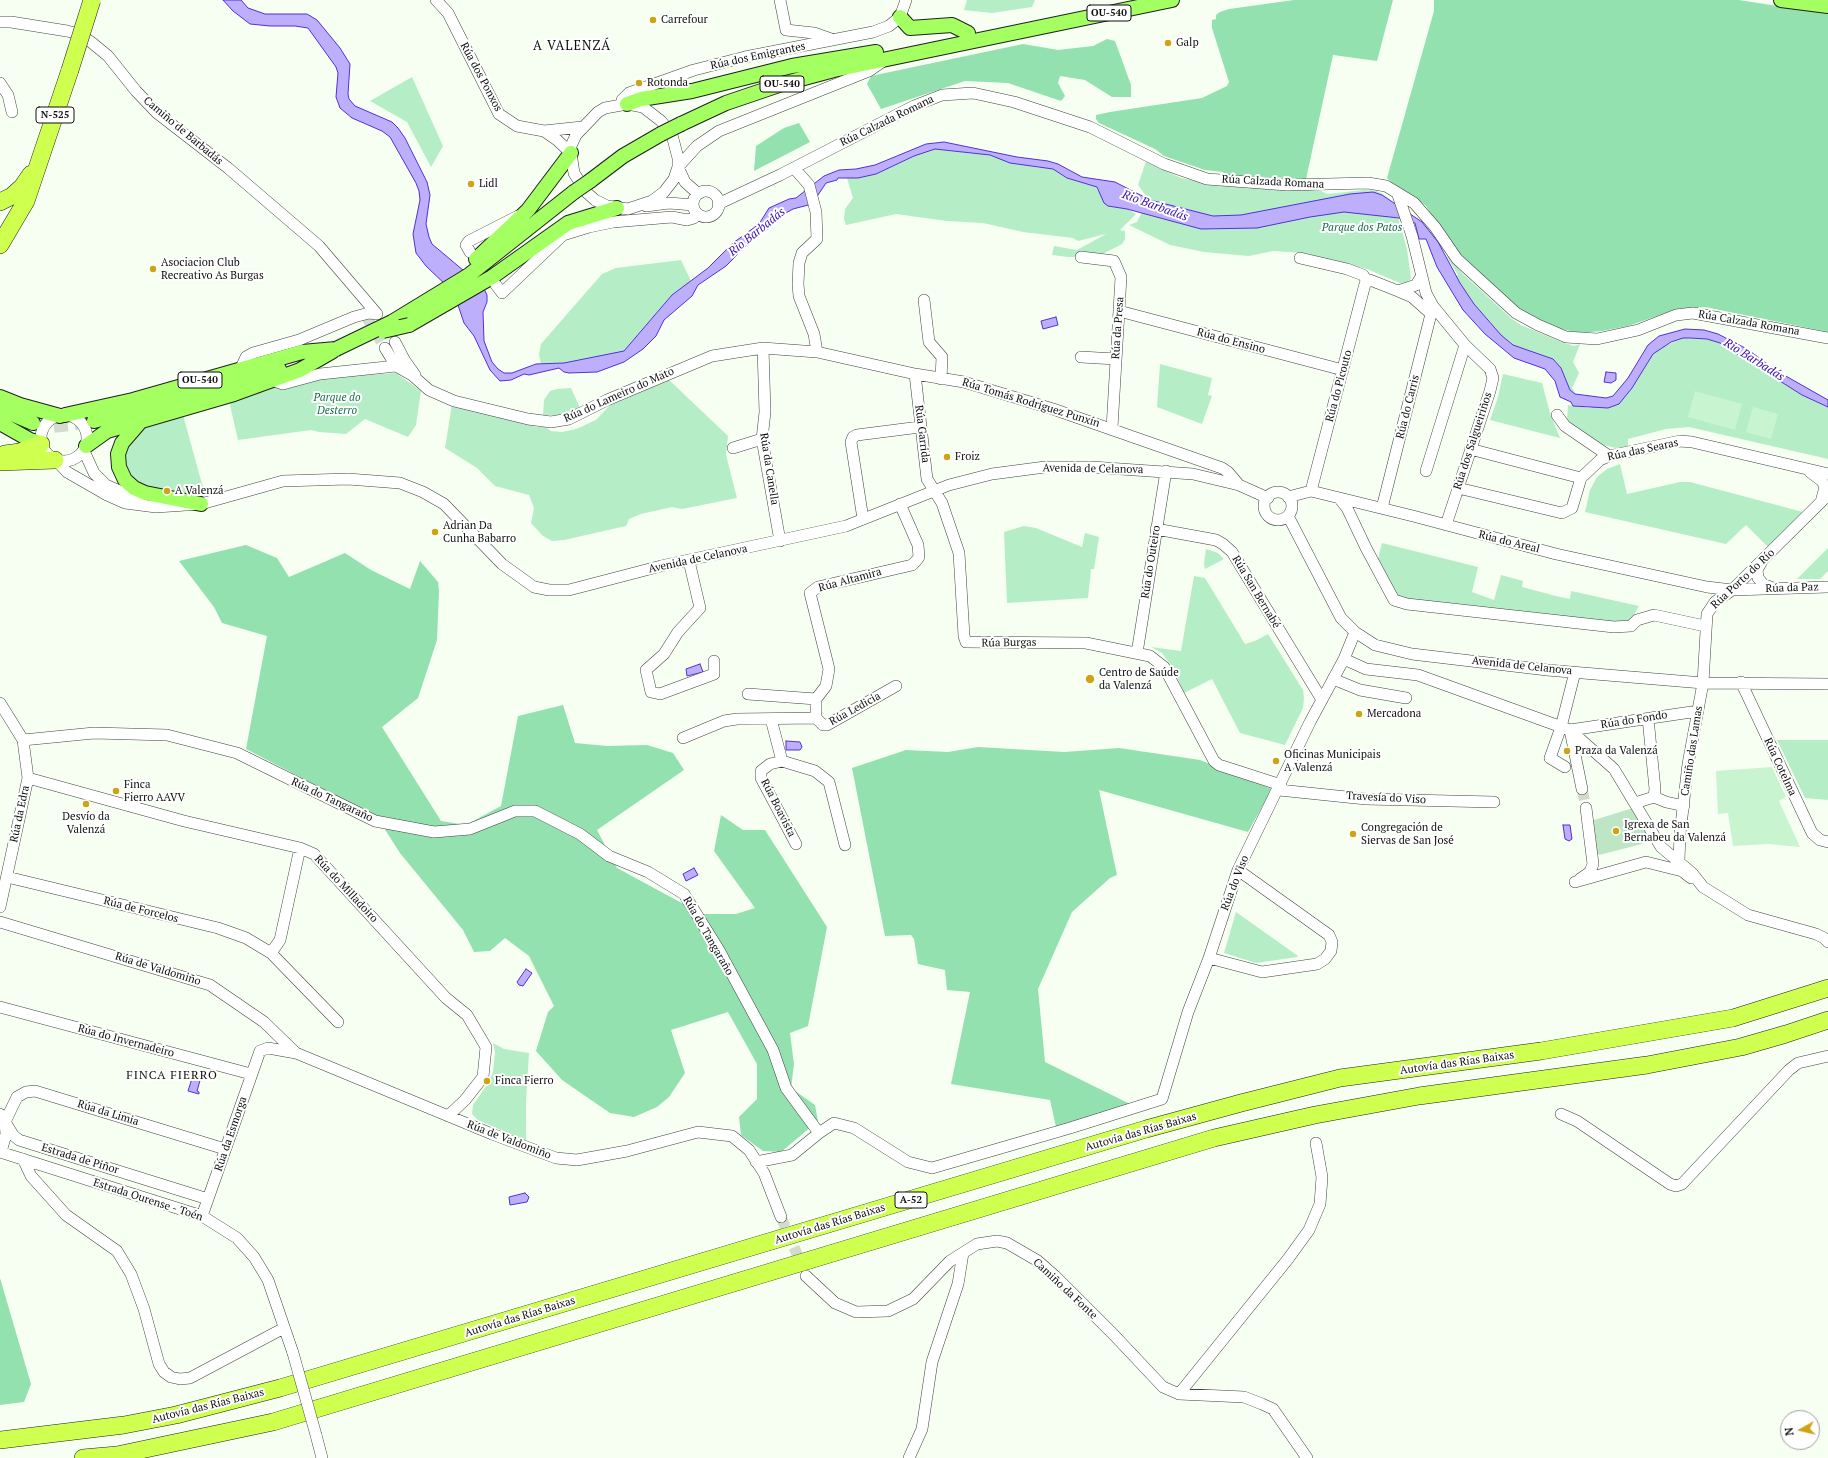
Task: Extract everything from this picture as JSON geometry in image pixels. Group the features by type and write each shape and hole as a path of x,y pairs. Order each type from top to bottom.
{"highway":[{"name":"N-525","path":"0,245 26,201 92,0"},
{"path":"0,202 12,196 22,186 40,161"},
{"path":"0,455 20,452 41,443"},
{"path":"0,462 55,460"},
{"name":"Autovía das Rías Baixas","path":"0,1440 124,1425 176,1415 280,1388 1138,1132 1241,1103 1332,1080 1541,1051 1733,1018 1828,988"},
{"name":"A-52","path":"83,1458 117,1455 274,1422 1214,1138 1314,1115 1420,1096 1648,1066 1740,1047 1828,1020"}],"main road":[{"path":"1046,26 1064,13 1124,0"},
{"name":"OU-540","path":"94,421 284,367 370,334 437,296 469,275 574,192 623,156 661,134 726,103 782,84 888,58 1172,0"},
{"path":"1780,0 1828,6"},
{"path":"900,17 910,28 952,25 968,33 992,37"},
{"path":"624,104 641,99 692,91 792,66 874,52 968,33"},
{"path":"437,296 445,281 478,257 523,214 571,153"},
{"path":"370,334 409,325 492,277 579,219 617,208"},
{"name":"OU-540","path":"0,397 20,405 62,415 133,400 241,368 302,352 336,348"},
{"name":"OU-540","path":"85,448 107,431 143,419 234,394 271,381 300,370 336,348"},
{"path":"0,409 33,423"},
{"path":"143,419 131,430 122,443 118,454 119,467 125,480 134,488 145,492 201,504"},
{"path":"0,423 30,440 41,443"}],"street":[{"name":"Rúa dos Ponxos","path":"436,0 448,13 499,114 517,126 544,131 582,127"},
{"path":"780,0 786,30 814,33 832,40"},
{"path":"900,17 906,0"},
{"name":"Rúa dos Emigrantes","path":"624,104 622,100 629,92 694,70 873,32 888,26 900,17"},
{"name":"Camiño de Barbadás","path":"0,22 11,22 79,34 108,56 136,91 157,113 228,168 319,246 348,281 364,314"},
{"path":"678,168 697,146 719,131 869,71 888,58"},
{"path":"0,83 8,95 12,112"},
{"name":"Rúa Calzada Romana","path":"718,204 794,168 914,106 942,95 973,93 1014,102 1090,127 1164,164 1207,179 1287,185 1368,183 1386,186 1398,195 1414,203 1435,226 1457,259 1516,313 1538,325 1566,337 1597,339 1638,330 1676,315 1693,312 1828,338"},
{"path":"638,207 652,201 664,192 674,179 678,168 678,158 675,143 669,128 643,107 624,104 605,108 598,112 582,127 571,146 574,173 586,192 595,200 606,206 617,208 638,207 669,203 695,210 707,217 711,216 718,208 714,195 695,191 685,182 678,168"},
{"name":"Rúa dos Ponxos","path":"544,131 557,140 571,153"},
{"path":"794,168 809,185 816,212 818,233 814,243 802,253 799,263 798,284 800,296 814,334 817,352"},
{"path":"499,289 561,232 613,222 672,217 687,220 694,218 696,196 700,193"},
{"name":"Rúa dos Salgueiriños","path":"1398,195 1412,236 1421,277 1432,309 1490,370 1492,378 1490,391 1446,526"},
{"path":"470,252 466,245 469,241 523,214"},
{"name":"Rúa da Presa","path":"1082,257 1114,261 1121,277 1112,428"},
{"path":"1300,258 1347,269 1362,275 1367,282 1370,280 1398,291 1412,297 1432,309"},
{"path":"1398,291 1416,285 1421,277"},
{"name":"Camiño de Barbadás","path":"348,281 364,314"},
{"name":"Rúa do Picouto","path":"1311,491 1367,282"},
{"path":"924,300 929,342 942,357 940,379"},
{"name":"Rúa do Carris","path":"1382,508 1432,309"},
{"name":"Rúa do Ensino","path":"1118,311 1343,370"},
{"path":"241,368 246,357 253,353 299,340 364,314"},
{"path":"395,342 414,374 429,390"},
{"path":"1426,471 1466,345"},
{"path":"385,348 396,366 412,375 429,390"},
{"name":"Rúa Tomás Rodríguez Punxín","path":"763,348 817,352 915,374 964,382 1112,428 1222,468 1228,472 1239,485"},
{"name":"Rúa do Lameiro do Mato","path":"429,390 454,401 540,422 560,421 570,419 607,400 693,362 712,356 763,348"},
{"name":"Rúa da Canella","path":"763,348 766,412 762,439 780,541"},
{"path":"1081,357 1116,359"},
{"path":"271,381 283,384 304,376 396,366"},
{"name":"Rúa Garrida","path":"915,374 927,479 934,491"},
{"name":"OU-540","path":"41,443 43,428 53,418 62,415 72,417 83,425 86,432 85,448 72,460 55,460"},
{"path":"1557,415 1565,426 1609,456"},
{"path":"863,520 851,442 853,438 857,435 920,427"},
{"path":"733,448 762,439"},
{"name":"Rúa das Searas","path":"1581,478 1600,460 1609,456 1680,441 1692,442 1828,474"},
{"path":"41,443 44,450 55,460"},
{"name":"Avenida de Celanova","path":"85,448 94,473 106,485 123,494 156,507"},
{"path":"1458,488 1562,513 1572,508 1581,478 1470,449"},
{"name":"Avenida de Celanova","path":"55,460 67,472 107,495 125,503 156,507 201,504 283,481 348,479 400,483 423,492 444,504 502,564 534,587 549,590 569,590 689,561 846,526 934,491 992,474 1045,467 1092,467 1166,471 1214,478 1239,485 1268,498"},
{"name":"Rúa das Searas","path":"1801,467 1814,474 1822,481 1825,487 1824,499"},
{"name":"Rúa do Outeiro","path":"1137,653 1166,471"},
{"name":"Rúa Burgas","path":"934,491 942,503 959,553 964,636 966,642 1086,643 1137,653"},
{"name":"Rúa do Areal","path":"1288,497 1311,491 1382,508 1556,554 1703,586 1732,590"},
{"path":"1278,493 1288,497 1292,504 1288,516 1280,520 1271,518 1268,515 1265,506 1268,498 1278,493"},
{"path":"1339,498 1347,508 1366,548 1394,600 1407,604 1614,627 1631,626 1637,620 1654,615 1705,626"},
{"name":"Rúa Porto do Río","path":"1703,683 1706,614 1715,602 1732,590 1824,499"},
{"name":"Rúa Altamira","path":"816,699 826,686 829,669 810,593 818,587 912,565 919,557 918,546 900,504"},
{"name":"Avenida de Celanova","path":"1288,516 1341,618 1355,632 1375,646 1412,654 1575,672 1703,683 1741,682 1828,684"},
{"name":"Rúa San Bernabé","path":"1156,529 1216,540 1232,552 1322,700"},
{"path":"689,561 700,608 678,632 664,654 646,670 651,692 660,694 704,679 714,674 714,661"},
{"path":"1762,561 1756,570 1758,578 1763,584 1775,589"},
{"name":"Rúa da Paz","path":"1732,590 1828,587"},
{"name":"Rúa do Viso","path":"819,1133 834,1123 854,1128 908,1162 932,1168 1070,1128 1162,1098 1188,1012 1209,958 1238,870 1322,700 1344,659 1355,632"},
{"name":"Travesía do Viso","path":"1137,653 1150,656 1164,667 1214,761 1219,765 1280,787 1366,799 1494,802"},
{"path":"1344,659 1366,669 1418,675 1566,728 1614,769 1661,847 1679,860 1703,887"},
{"path":"1565,767 1550,758 1566,728 1575,672"},
{"path":"1333,679 1360,690 1406,698"},
{"name":"Rúa Cotelma","path":"1741,682 1812,833 1820,840 1828,842"},
{"name":"Camiño das Lamas","path":"1679,860 1680,834 1688,764 1703,683"},
{"name":"Rúa Ledicia","path":"816,718 823,725 827,725 896,686"},
{"path":"683,738 724,721 737,719 816,718 816,699 748,694"},
{"name":"Rúa da Edra","path":"0,703 23,740 28,778 0,907"},
{"name":"Rúa do Fondo","path":"1566,728 1698,711"},
{"path":"1648,718 1650,750 1655,778 1654,797"},
{"path":"771,719 782,761 815,771 829,782 845,845"},
{"path":"1566,728 1582,789"},
{"name":"Rúa do Tangaraño","path":"23,740 94,733 168,735 237,753 375,822 434,832 470,829 515,811 535,811 580,834 609,856 648,872 684,894 720,952 773,1050 786,1088 819,1133"},
{"name":"Rúa Boavista","path":"782,761 770,764 761,771 761,778 796,844"},
{"name":"Rúa do Milladoiro","path":"28,778 184,820 300,848 314,854 446,998 467,1015 486,1047 483,1077 465,1100 448,1116"},
{"path":"1635,803 1654,797 1666,802 1684,806"},
{"path":"1586,808 1593,864 1590,872 1575,882 1646,862 1682,871 1703,887 1748,915 1816,934 1828,942"},
{"path":"272,953 280,940 300,848"},
{"path":"1209,958 1262,972 1317,964 1325,959 1331,951 1332,942 1329,935 1238,870"},
{"name":"Rúa de Forcelos","path":"7,877 218,928 246,938 272,953 338,1022"},
{"name":"Rúa de Valdomiño","path":"0,922 210,985 264,1022 296,1053"},
{"name":"Rúa do Invernadeiro","path":"0,1008 252,1074"},
{"name":"Rúa de Valdomiño","path":"260,1051 268,1048 296,1053 448,1116 556,1158 577,1160 627,1151 698,1132 732,1136 749,1150 764,1173 781,1217"},
{"name":"Rúa da Esmorga","path":"202,1216 260,1051"},
{"path":"1561,1114 1577,1121 1670,1184 1676,1186 1682,1184 1789,1070 1798,1063 1828,1056"},
{"name":"Rúa da Limia","path":"2,1118 17,1097 26,1092 35,1091 225,1149"},
{"path":"1,1152 6,1134 2,1118"},
{"name":"Estrada de Piñor","path":"2,1118 13,1135 19,1140 208,1199"},
{"path":"756,1162 792,1154 819,1133"},
{"path":"1179,1394 1288,1259 1309,1230 1320,1204 1322,1177 1316,1143"},
{"name":"Estrada Ourense - Toén","path":"1,1152 202,1216 237,1238 254,1257 268,1280 293,1353 322,1458"},
{"path":"23,1159 31,1176 66,1216 117,1251 130,1274 138,1295 159,1364 164,1372 171,1377 180,1379 190,1378 284,1328"},
{"path":"159,1202 164,1186"},
{"name":"Camiño da Fonte","path":"806,1276 835,1303 856,1312 888,1311 913,1299 950,1261 977,1244 997,1241 1007,1243 1026,1253 1055,1276 1163,1387 1179,1394 1244,1397 1273,1409 1307,1458"},
{"path":"909,1458 922,1429 932,1362 958,1284 963,1253"}],"green space":[{"path":"967,0 1035,0 1032,7 992,13 964,10"},
{"path":"1294,0 1393,0 1377,61 1333,55 1306,179 1227,175 1223,172 1205,170 1164,156 1155,149 1099,123 1096,119 1096,115 1110,112 1202,98 1227,86 1229,82 1212,28 1212,20 1216,19 1216,15 1220,12 1229,9"},
{"path":"1434,0 1739,0 1828,14 1828,332 1705,307 1669,312 1628,326 1602,331 1579,333 1549,326 1519,310 1453,247 1426,206 1412,195 1401,191 1387,178 1434,11"},
{"path":"1107,39 1115,41 1131,85 1131,97 1112,97 1085,80 1060,76 1058,83 1065,96 1061,101 1008,83 965,81 881,109 867,84 871,76 1023,44 1058,50 1093,46"},
{"path":"412,77 443,146 431,167 407,122 370,101"},
{"path":"799,123 810,142 754,171 756,146 784,128"},
{"path":"935,149 990,155 1035,167 1053,169 1067,178 1097,187 1108,206 1127,209 1136,214 1120,230 1125,231 1125,239 1122,244 1097,257 1068,257 1052,255 1054,246 1077,250 1106,234 1078,241 1073,238 1023,232 983,223 947,221 896,214 846,225 844,219 845,209 853,198 847,178 876,174 914,156"},
{"name":"Parque dos Patos","path":"1147,158 1158,165 1159,168 1181,178 1215,185 1321,191 1327,194 1365,190 1377,191 1394,203 1407,249 1411,279 1400,283 1367,269 1305,253 1273,251 1249,256 1204,252 1170,245 1129,225 1137,222 1147,197 1138,185"},
{"path":"1448,256 1463,274 1512,319 1521,325 1574,346 1580,344 1573,362 1579,373 1572,388 1576,394 1570,390 1561,368 1553,359 1513,345 1501,335 1474,304 1456,276 1458,275 1447,257"},
{"path":"681,260 691,281 672,295 624,351 564,363 541,364 539,355 541,344 602,274 616,268"},
{"path":"1683,338 1707,339 1720,343 1802,395 1828,407 1828,459 1689,427 1666,429 1628,439 1628,447 1616,448 1603,445 1567,421 1568,405 1590,408 1632,388 1653,354 1662,347"},
{"path":"1160,364 1212,378 1208,395 1212,396 1202,424 1157,407"},
{"name":"Parque do Desterro","path":"396,373 421,391 416,425 408,437 365,419 346,434 311,430 238,440 229,401 264,386 296,385 333,377"},
{"path":"1503,374 1542,383 1550,413 1560,438 1490,420 1498,397"},
{"path":"668,379 728,436 726,455 737,498 682,509 672,507 641,514 629,519 626,526 564,540 552,541 543,536 531,523 534,508 529,495 495,486 477,468 445,448 452,404 537,427 545,427 551,431 562,432 576,429 596,420 610,405"},
{"path":"571,388 580,408 557,415 543,415 544,400 550,391"},
{"path":"1695,391 1742,404 1735,430 1688,417"},
{"path":"1753,407 1778,414 1771,439 1746,432"},
{"path":"183,415 202,484 208,493 179,493 153,488 138,482 127,472 123,456 135,430"},
{"path":"1620,464 1627,494 1680,482 1690,482 1803,512 1768,547 1746,525 1726,544 1585,512 1590,490 1597,477 1607,469"},
{"path":"1024,526 1036,528 1082,547 1085,533 1099,537 1094,569 1091,569 1088,598 1007,603 1004,532"},
{"path":"1382,543 1478,567 1472,592 1494,600 1501,575 1523,581 1522,587 1556,596 1570,599 1571,591 1639,606 1629,624 1394,600 1376,567"},
{"path":"246,545 277,558 289,577 345,553 371,570 410,589 420,561 438,582 437,640 418,698 382,727 441,821 466,825 501,806 518,716 563,705 575,743 607,746 647,745 673,753 684,770 597,830 617,868 702,914 736,914 755,908 714,851 721,815 743,830 765,830 827,927 808,1026 790,1033 794,1064 791,1088 815,1105 818,1121 781,1152 763,1151 741,1135 739,1117 757,1099 757,1064 728,1012 671,1030 685,1073 669,1097 657,1107 634,1117 610,1113 562,1080 536,1051 548,1012 554,1006 529,956 505,938 490,951 474,952 463,930 400,853 377,817 246,749 267,636 222,623 214,607 179,561"},
{"path":"1828,548 1828,571 1820,579 1797,579"},
{"path":"1206,549 1218,553 1224,559 1205,569 1204,564"},
{"path":"1194,576 1205,578 1245,644 1255,641 1268,634 1303,690 1303,708 1285,745 1240,733 1212,679 1184,693 1173,668 1162,653 1151,647 1181,651"},
{"path":"1777,740 1828,740 1828,800 1805,798"},
{"path":"978,747 1064,752 1119,748 1200,760 1272,789 1248,832 1099,790 1117,875 1110,878 1072,912 1038,989 1045,1062 1132,1105 1056,1127 1050,1100 951,1084 970,992 947,990 945,970 918,964 914,939 911,935 885,936 852,768 906,750 948,752"},
{"path":"1772,767 1786,797 1779,801 1800,847 1768,844 1733,846 1728,813 1718,814 1716,771"},
{"path":"1633,808 1650,837 1642,840 1642,844 1599,855 1597,852 1591,821"},
{"path":"1236,912 1298,956 1256,963 1224,953"},
{"path":"493,1043 504,1049 529,1053 526,1102 526,1141 478,1120 472,1114 473,1105 487,1085 493,1072 495,1052"},
{"path":"0,1278 31,1384 24,1402 0,1405"}],"water":[{"name":"Rio Barbadás","path":"223,0 241,0 248,8 265,14 307,14 317,20 340,48 350,64 349,99 355,106 392,122 398,128 405,138 427,182 430,195 426,224 432,244 483,287 487,295 487,302 483,312 484,341 492,362 504,373 512,373 536,364 564,363 624,351 672,295 708,268 733,243 759,224 769,208 789,199 796,198 824,176 839,170 856,169 875,165 926,144 944,142 1017,157 1048,161 1058,164 1082,177 1115,182 1150,200 1213,216 1241,215 1350,194 1373,192 1382,195 1422,222 1438,242 1460,283 1474,304 1501,335 1513,345 1553,359 1561,368 1570,390 1575,394 1606,398 1613,396 1628,378 1648,345 1659,336 1685,329 1704,330 1718,334 1747,349 1777,371 1828,400 1828,407 1802,395 1720,343 1707,339 1690,338 1683,338 1671,342 1653,354 1632,388 1619,404 1608,408 1573,406 1571,402 1560,397 1555,381 1545,369 1514,358 1485,334 1463,310 1437,267 1426,239 1419,239 1415,223 1399,218 1344,212 1310,217 1257,228 1201,229 1127,209 1108,206 1104,203 1097,187 1067,178 1053,169 1010,163 990,155 935,149 914,156 876,174 858,178 838,178 837,180 826,183 812,204 793,209 784,214 773,225 752,240 726,266 698,285 692,296 664,320 656,336 643,349 624,362 597,372 569,373 564,372 559,368 529,375 524,374 511,380 500,381 490,370 474,336 464,323 458,305 450,289 426,266 416,253 413,234 420,200 419,191 390,137 382,131 352,118 340,108 336,97 338,73 336,67 308,28 250,24 233,11"},
{"path":"1056,317 1058,325 1043,329 1041,321"},
{"path":"1606,372 1616,373 1616,380 1611,383 1604,382"},
{"path":"700,664 703,672 687,676 686,669"},
{"path":"786,741 800,742 802,747 800,750 786,750"},
{"path":"1563,825 1570,825 1572,839 1569,841 1565,839"},
{"path":"694,868 698,875 686,881 683,874"},
{"path":"526,969 532,973 523,986 519,985 517,982"},
{"path":"193,1075 201,1077 197,1091 199,1094 188,1091"},
{"path":"525,1193 529,1197 527,1202 510,1205 509,1197"}],"tunnel":[{"path":"367,318 385,348"},
{"path":"33,423 53,426 94,421"},
{"path":"1582,789 1586,808"},
{"path":"781,1217 803,1268"}],"place":[{"name":"Carrefour","path":"653,20"},
{"name":"Galp","path":"1168,43"},
{"name":"Rotonda","path":"639,83"},
{"name":"Lidl","path":"471,184"},
{"name":"Asociacion Club Recreativo As Burgas","path":"153,269"},
{"name":"Froiz","path":"947,457"},
{"name":"A Valenzá","path":"167,491"},
{"name":"Adrian Da Cunha Babarro","path":"435,532"},
{"name":"Centro de Saúde da Valenzá","path":"1090,679"},
{"name":"Mercadona","path":"1359,714"},
{"name":"Praza da Valenzá","path":"1567,751"},
{"name":"Oficinas Municipais A Valenzá","path":"1276,761"},
{"name":"Finca Fierro AAVV","path":"116,791"},
{"name":"Desvío da Valenzá","path":"86,804"},
{"name":"Igrexa de San Bernabeu da Valenzá","path":"1616,831"},
{"name":"Congregación de Siervas de San José","path":"1353,834"},
{"name":"Finca Fierro","path":"487,1081"}],"district":[{"name":"A VALENZÁ","path":"572,46"},
{"name":"FINCA FIERRO","path":"172,1076"}]}
